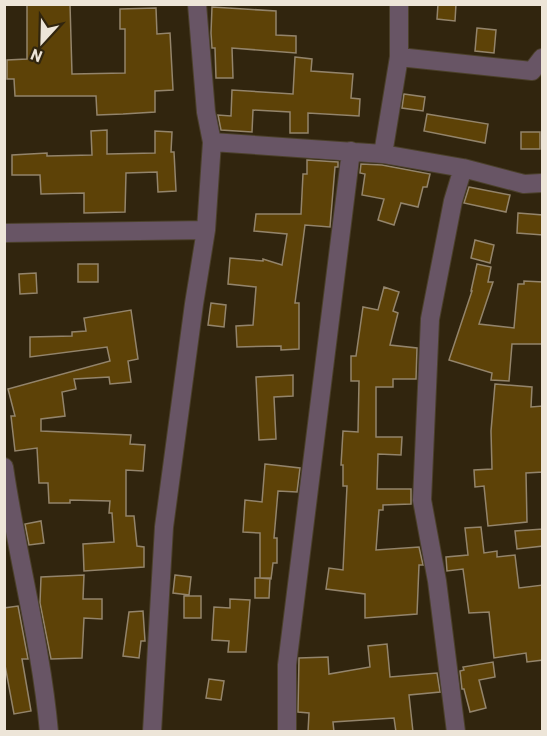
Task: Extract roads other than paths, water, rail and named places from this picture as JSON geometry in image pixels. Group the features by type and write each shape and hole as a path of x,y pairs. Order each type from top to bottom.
{"street":[{"path":"152,732 164,527 206,230 212,142 206,112 197,4"},
{"path":"383,154 399,57 399,4"},
{"path":"399,57 532,70 543,58"},
{"path":"212,142 383,154 463,168 524,184 543,183"},
{"path":"287,732 287,665 351,151"},
{"path":"456,732 437,581 422,500 430,319 453,201 463,168"},
{"path":"4,233 206,230"},
{"path":"4,467 11,515 46,695 49,732"}]}
